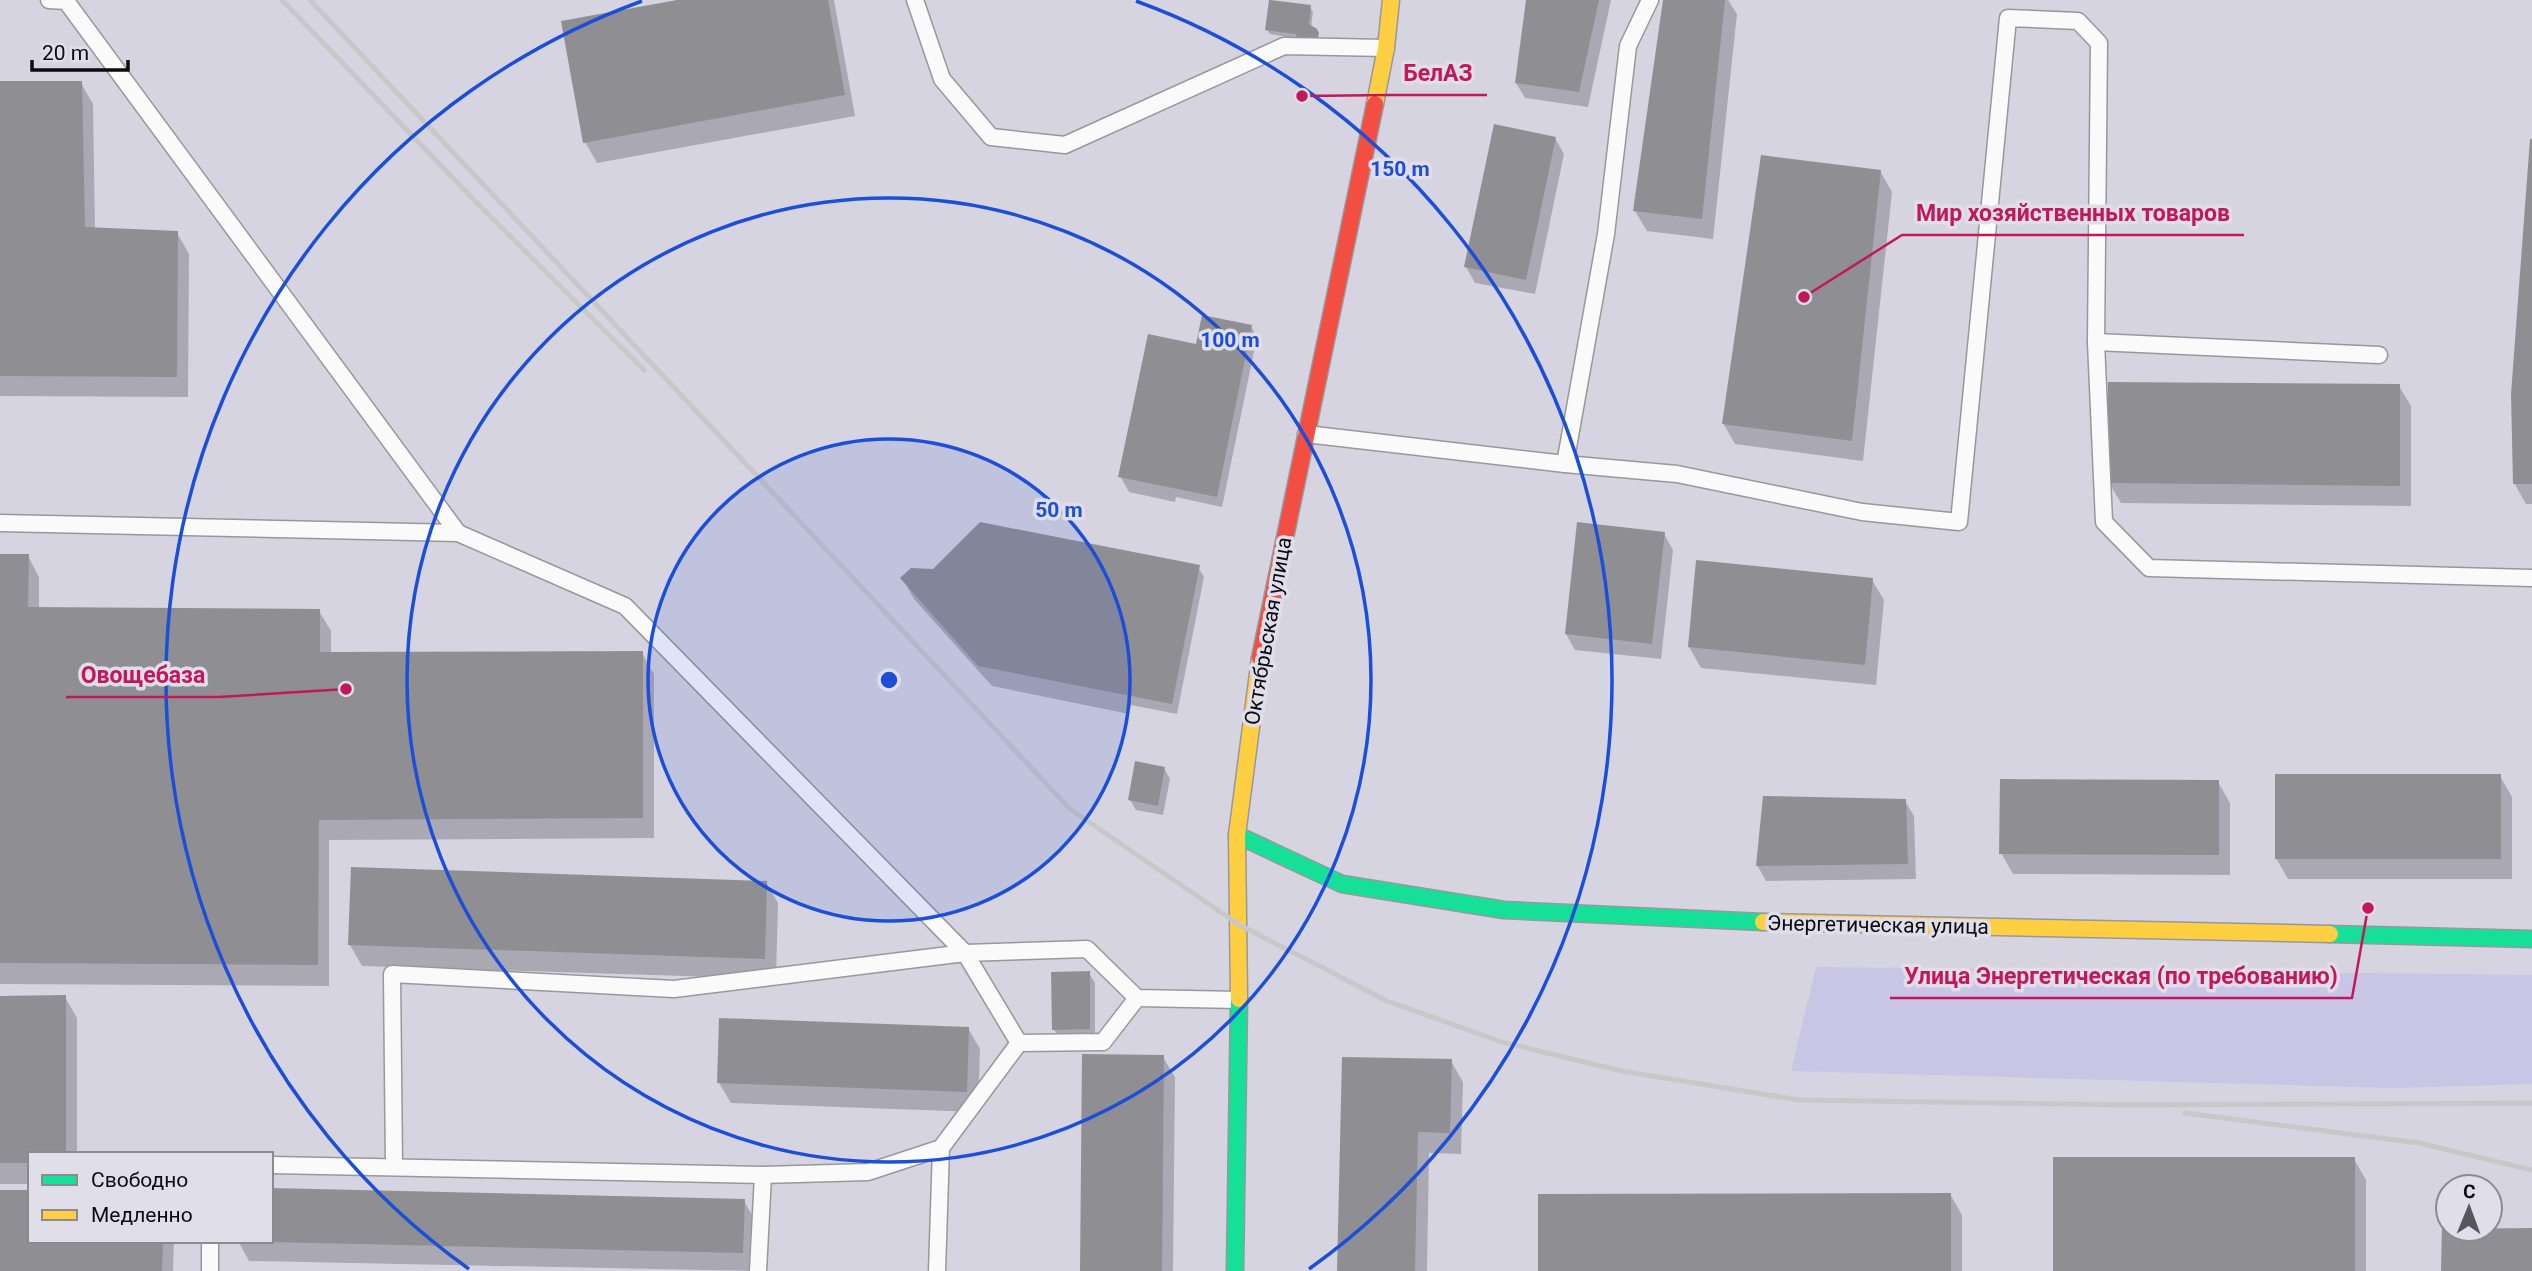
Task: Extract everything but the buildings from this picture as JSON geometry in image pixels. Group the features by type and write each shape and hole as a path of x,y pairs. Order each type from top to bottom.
{"street":[{"name":"Октябрьская улица","path":"1235,1271 1239,1000 1237,835 1258,668 1386,48 1391,0"},
{"name":"Энергетическая улица","path":"1237,835 1342,884 1504,910 1770,922 2532,939"}],"lane":[{"path":"50,0 66,1 458,533"},
{"path":"915,0 942,79 990,137 1065,145 1284,46 1386,48"},
{"path":"1564,464 1606,234 1628,46 1650,0"},
{"path":"1306,434 1564,464 1677,474 1862,512 1959,522 2008,18 2078,22 2099,43 2096,342 2104,522 2149,568 2532,578"},
{"path":"2096,342 2379,355"},
{"path":"0,523 458,533 625,606 965,953 1019,1043"},
{"path":"394,1166 392,974 674,989 965,953 1087,949 1137,998 1239,1000"},
{"path":"1019,1043 1102,1042 1137,998"},
{"path":"937,1271 941,1148 1019,1043"},
{"path":"273,1165 762,1175 868,1172 941,1148"},
{"path":"758,1271 762,1175"},
{"path":"209,1271 210,1243"}],"shaded area":[{"path":"0,0 2532,0 2532,1271 0,1271"},
{"path":"1816,967 2532,975 2532,1084 2393,1088 1791,1071"}],"railway":[{"path":"282,0 474,200 644,370"},
{"path":"310,0 1070,809 1238,924 1387,1001 1502,1042 1622,1071 1799,1100 2126,1105 2532,1103"},
{"path":"2185,1113 2419,1143 2532,1170"}],"traffic: fast":[{"path":"1237,835 1342,884 1504,910 1763,922"},
{"path":"2330,934 2532,939"},
{"path":"1235,1271 1239,999"}],"traffic: slow":[{"path":"1375,104 1386,48 1391,0"},
{"path":"1239,999 1237,835 1260,658"},
{"path":"1763,922 2330,934"}],"traffic: jam":[{"path":"1260,658 1375,104"}],"place":[{"name":"БелАЗ","path":"1302,96"},
{"name":"Мир хозяйственных товаров","path":"1804,297"},
{"name":"Овощебаза","path":"346,689"},
{"name":"Улица Энергетическая (по требованию)","path":"2368,908"}]}
